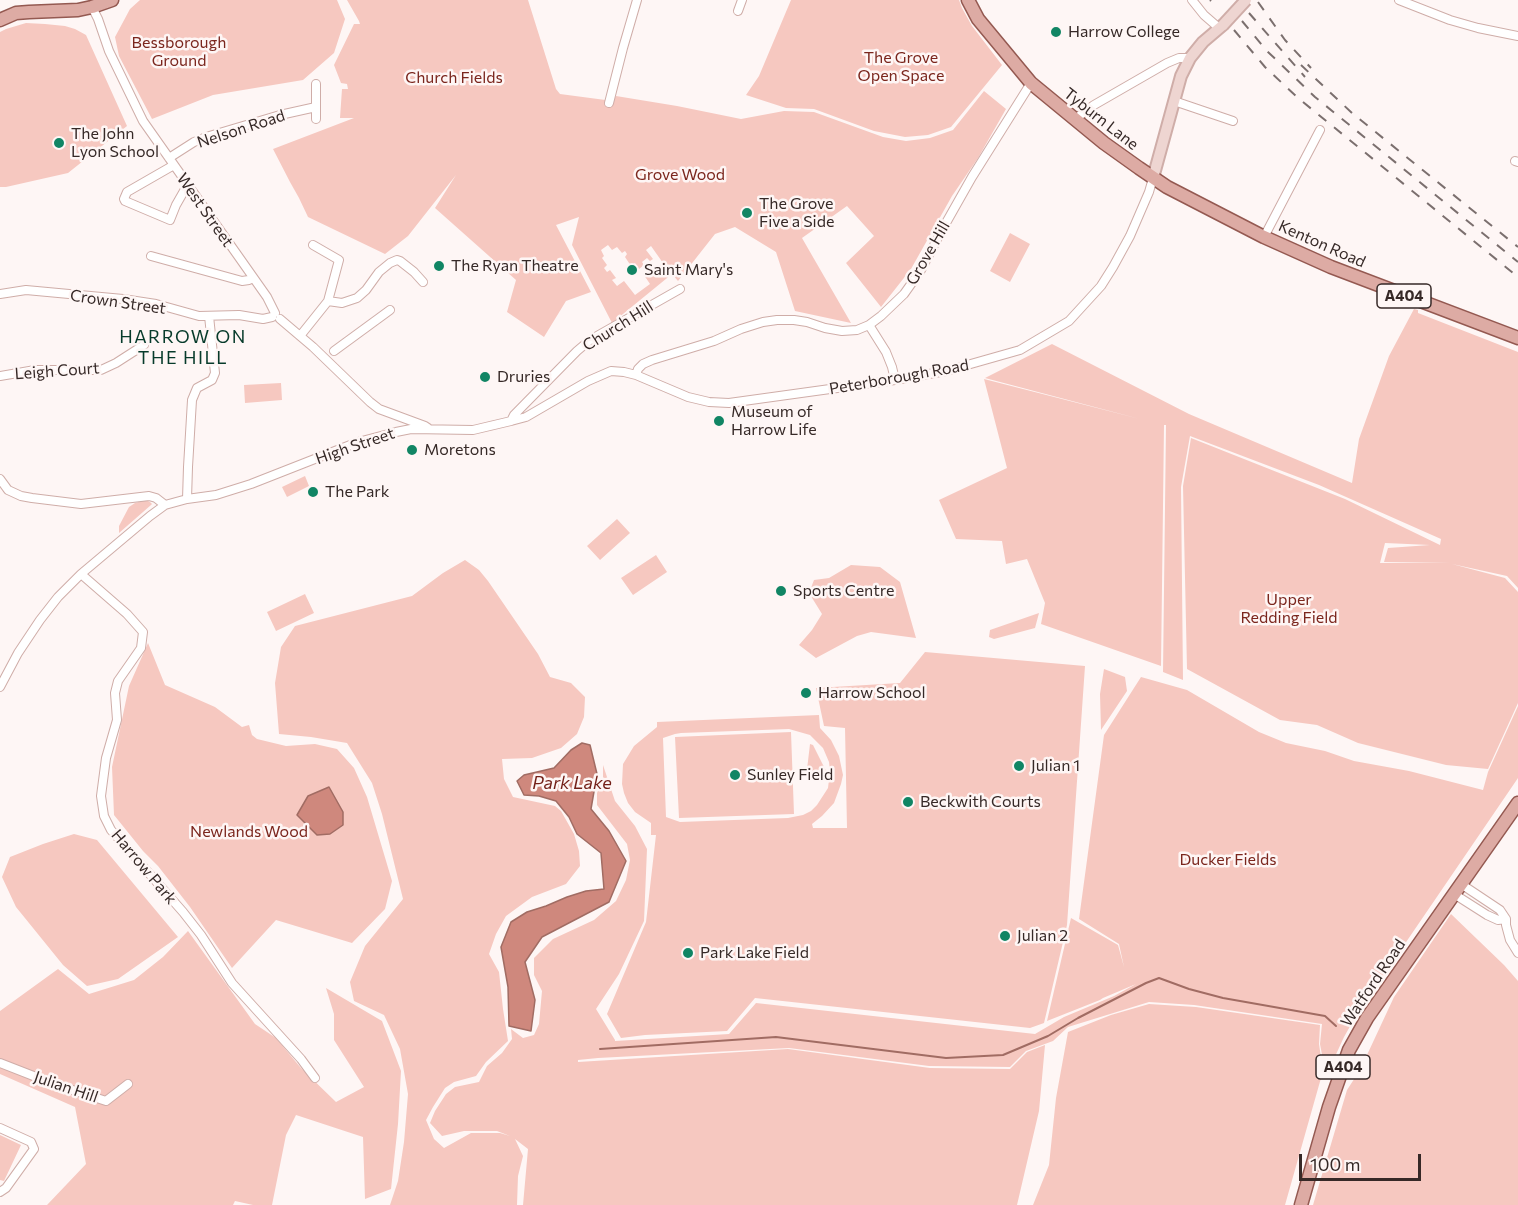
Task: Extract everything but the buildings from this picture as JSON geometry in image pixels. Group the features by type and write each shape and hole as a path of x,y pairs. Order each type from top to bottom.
{"main road":[{"path":"0,20 16,13 78,10 112,0"},
{"name":"A404","path":"968,0 978,19 1031,83"},
{"name":"Peterborough Road","path":"1153,178 1181,76 1190,58 1246,0"},
{"name":"Tyburn Lane","path":"1031,83 1113,150 1153,178"},
{"name":"Kenton Road","path":"1153,178 1175,192 1264,237 1331,267 1518,338"},
{"name":"Watford Road","path":"1301,1205 1329,1107 1349,1050 1367,1018 1518,803"}],"street":[{"path":"609,103 622,48 637,0"},
{"path":"738,11 742,0"},
{"path":"1399,0 1450,20 1518,36"},
{"path":"1193,3 1221,26"},
{"name":"West Street","path":"92,7 109,51 143,121 267,297 276,316 300,336 329,355 370,402 379,409 429,429"},
{"path":"1075,119 1167,63 1179,58 1190,58"},
{"name":"Grove Hill","path":"636,375 643,364 652,360 714,341 763,322 794,320 842,331 858,330 869,325 904,294 921,270 972,177 1031,83"},
{"path":"316,84 316,119"},
{"path":"1174,101 1233,122"},
{"name":"Nelson Road","path":"188,184 170,220 125,201 124,198 127,192 194,142 280,115 316,107"},
{"path":"1264,237 1320,130"},
{"name":"Peterborough Road","path":"636,375 688,397 709,402 729,403 895,380 964,367 1020,350 1069,321 1092,297 1113,267 1130,236 1153,178"},
{"path":"300,336 328,301 339,260 313,245"},
{"path":"151,256 242,281 253,278"},
{"path":"328,301 342,303 357,298 382,268 397,260 407,265 423,282"},
{"name":"Church Hill","path":"512,422 514,416 590,340 680,289"},
{"name":"Crown Street","path":"0,294 26,290 156,304 190,315 239,315 262,319 276,316"},
{"path":"329,355 390,310"},
{"path":"188,499 192,400 197,388 212,380 215,373 209,316"},
{"path":"869,325 886,352 895,380"},
{"name":"Leigh Court","path":"0,376 35,370 101,370 144,345"},
{"name":"High Street","path":"0,687 18,653 58,597 81,574 165,505 216,495 366,440 411,429 473,430 512,422 526,417 602,374 616,371 636,375"},
{"path":"0,479 8,490 32,498 81,504 149,496 165,505"},
{"name":"Harrow Park","path":"81,574 127,614 143,632 141,648 118,681 115,693 117,720 106,758 101,796 104,816 111,830 201,935 232,982 301,1059 315,1078"},
{"path":"1457,889 1500,910 1506,919 1510,940 1518,953"},
{"name":"Julian Hill","path":"0,1063 106,1101 128,1084"},
{"path":"0,1128 31,1142 34,1149 6,1188 0,1192"}],"green space":[{"name":"Bessborough Ground","path":"140,0 337,0 345,19 334,53 303,80 213,95 152,119 119,56 115,37 130,9"},
{"name":"Grove Wood","path":"347,0 528,0 556,89 560,94 613,101 616,96 741,119 784,111 814,112 883,137 906,141 930,138 953,130 984,91 1006,109 978,158 952,196 911,269 881,307 846,263 874,236 847,206 802,238 851,323 795,311 776,252 735,227 715,234 678,281 672,274 612,323 572,245 579,217 556,225 591,292 566,301 544,337 507,312 516,280 435,208 456,175 408,236 385,254 308,217 273,149 354,118 340,118 342,89 348,89 347,84 341,83 334,65 354,24 360,24","holes":["608,245 612,250 617,247 622,253 625,251 627,254 625,257 631,266 635,263 639,269 647,258 650,261 653,259 646,250 651,246 663,263 656,268 654,266 652,274 649,271 644,275 650,284 635,295 624,281 617,286 612,280 616,278 610,270 607,272 604,268 607,265 602,258 604,256 601,250"]},
{"name":"The Grove Open Space","path":"791,0 959,0 972,26 1002,65 951,127 928,135 905,137 874,131 814,109 786,108 746,95 759,76"},
{"name":"The John Lyon School","path":"26,23 65,26 86,35 127,126 68,173 0,187 0,32"},
{"path":"1010,233 1030,244 1010,282 990,271"},
{"name":"Upper Redding Field","path":"1414,309 1418,310 1418,313 1518,352 1518,588 1507,576 1452,564 1505,578 1518,592 1518,703 1488,769 1446,765 1358,743 1317,725 1280,720 1187,669 1183,486 1191,438 1345,499 1440,545 1441,539 1319,485 1190,436 1181,487 1183,680 1163,672 1166,425 1164,425 1161,666 1041,624 1045,603 1027,559 1006,564 1002,541 956,539 939,500 1007,468 984,379 1140,419 985,378 1052,344 1189,414 1352,483 1359,439 1389,356","holes":["1385,543 1430,545 1388,548 1384,562 1450,563 1380,563"]},
{"path":"281,383 282,400 245,403 244,385"},
{"path":"305,476 309,486 287,497 282,487"},
{"path":"146,500 152,504 119,533 119,526 129,507"},
{"path":"617,519 630,533 600,560 587,546"},
{"path":"656,555 667,572 633,595 621,578"},
{"name":"Ducker Fields","path":"465,560 479,570 488,581 538,654 550,677 571,683 585,697 584,717 577,734 561,748 532,758 502,759 504,779 513,797 555,806 561,811 574,834 580,866 566,884 532,897 506,916 496,934 489,954 499,972 508,1041 486,1062 476,1076 454,1082 445,1088 433,1107 426,1120 434,1139 444,1148 471,1133 500,1133 510,1136 497,1131 464,1131 442,1136 430,1123 446,1094 455,1087 479,1082 487,1066 502,1053 512,1039 511,1029 523,1038 534,1035 539,1024 542,991 534,975 534,958 553,939 594,920 616,901 626,880 630,860 627,844 597,805 597,793 603,780 603,765 615,801 635,826 647,849 644,921 619,974 596,1009 615,1041 729,1034 756,1003 1035,1034 1064,1017 1136,984 1047,1021 1071,918 1118,945 1124,967 1119,944 1079,919 1104,735 1141,677 1187,690 1259,732 1286,743 1483,790 1488,772 1518,706 1518,778 1357,1014 1326,1076 1320,1044 1322,1024 1194,1005 1149,1002 1068,1027 1053,1041 1026,1051 1010,1067 929,1066 789,1048 578,1060 578,1062 788,1049 930,1068 1010,1069 1027,1052 1045,1045 1039,1111 1017,1205 523,1205 528,1149 515,1139 523,1156 518,1176 517,1205 390,1205 398,1181 408,1094 400,1049 384,1015 354,1001 350,982 365,946 403,899 372,783 347,743 279,734 275,683 281,647 295,626 412,596"},
{"path":"851,565 880,567 900,582 916,638 871,632 857,636 816,658 799,645 822,614 809,593 814,580 829,578"},
{"path":"305,594 314,613 276,631 267,612"},
{"path":"1039,613 1035,628 994,639 989,637 990,630"},
{"name":"Newlands Wood","path":"148,643 165,685 215,707 242,727 249,725 252,735 257,739 286,746 315,744 337,749 354,768 367,797 392,881 385,909 352,943 276,920 232,968 190,907 114,815 112,767 129,686"},
{"path":"925,652 1085,666 1067,925 1044,1023 1030,1028 755,998 727,1031 621,1038 607,1014 646,922 656,835 651,835 651,823 635,812 624,793 623,764 634,746 657,727 657,722 819,715 820,728 831,740 839,756 843,775 834,803 812,824 813,828 847,828 845,728 824,726 816,688 900,683","holes":["789,729 810,735 823,748 830,771 828,788 811,811 788,818 680,822 666,817 663,738 681,733"]},
{"path":"1104,669 1125,677 1127,691 1101,730 1100,694"},
{"name":"Sunley Field","path":"791,732 794,814 679,818 675,737"},
{"path":"810,744 813,745 827,773 821,777 806,778"},
{"path":"74,834 97,840 178,937 118,979 87,986 63,965 16,907 2,877 10,857"},
{"path":"1451,914 1518,981 1518,1205 1313,1205 1347,1090 1360,1070 1394,997"},
{"path":"188,931 255,1024 276,1038 301,1068 336,1102 364,1087 334,1040 334,1014 326,988 382,1021 401,1071 391,1189 365,1199 363,1137 296,1115 286,1135 272,1205 253,1205 235,1201 233,1205 47,1205 86,1164 75,1107 0,1074 0,1011 58,969 89,994 134,980 163,957"},
{"path":"1149,1004 1196,1007 1320,1025 1319,1044 1323,1071 1285,1205 1033,1205 1049,1165 1056,1098 1068,1032 1111,1015"},
{"path":"0,1135 21,1145 4,1181 0,1180"}],"water":[{"name":"Park Lake","path":"582,743 590,745 597,774 591,809 609,831 626,861 609,902 542,937 525,962 535,1000 531,1031 509,1026 508,987 501,947 511,922 527,912 567,897 586,891 604,889 601,853 577,834 569,817 556,801 524,795 517,781 524,775 554,768 571,750"},
{"path":"329,787 343,812 343,825 330,834 317,835 297,815 308,796"}],"waterway":[{"path":"600,1049 776,1037 946,1058 1003,1055 1048,1036 1078,1018 1159,978 1223,998 1325,1016 1336,1026"}],"railway":[{"path":"1258,2 1285,40 1311,68"},
{"path":"1249,13 1305,77"},
{"path":"1242,21 1267,51 1315,97 1518,262"},
{"path":"1234,30 1265,67 1298,98 1518,277"},
{"path":"1301,65 1352,113 1518,247"}],"place":[{"name":"Harrow College","path":"1056,32"},
{"name":"The John Lyon School","path":"59,143"},
{"name":"The Grove Five a Side","path":"747,213"},
{"name":"The Ryan Theatre","path":"439,266"},
{"name":"Saint Mary's","path":"632,270"},
{"name":"Druries","path":"485,377"},
{"name":"Museum of Harrow Life","path":"719,421"},
{"name":"Moretons","path":"412,450"},
{"name":"The Park","path":"313,492"},
{"name":"Sports Centre","path":"781,591"},
{"name":"Harrow School","path":"806,693"},
{"name":"Julian 1","path":"1019,766"},
{"name":"Sunley Field","path":"735,775"},
{"name":"Beckwith Courts","path":"908,802"},
{"name":"Julian 2","path":"1005,936"},
{"name":"Park Lake Field","path":"688,953"}],"district":[{"name":"HARROW ON THE HILL","path":"183,347"}],"park label":[{"name":"Church Fields","path":"454,78"}]}
